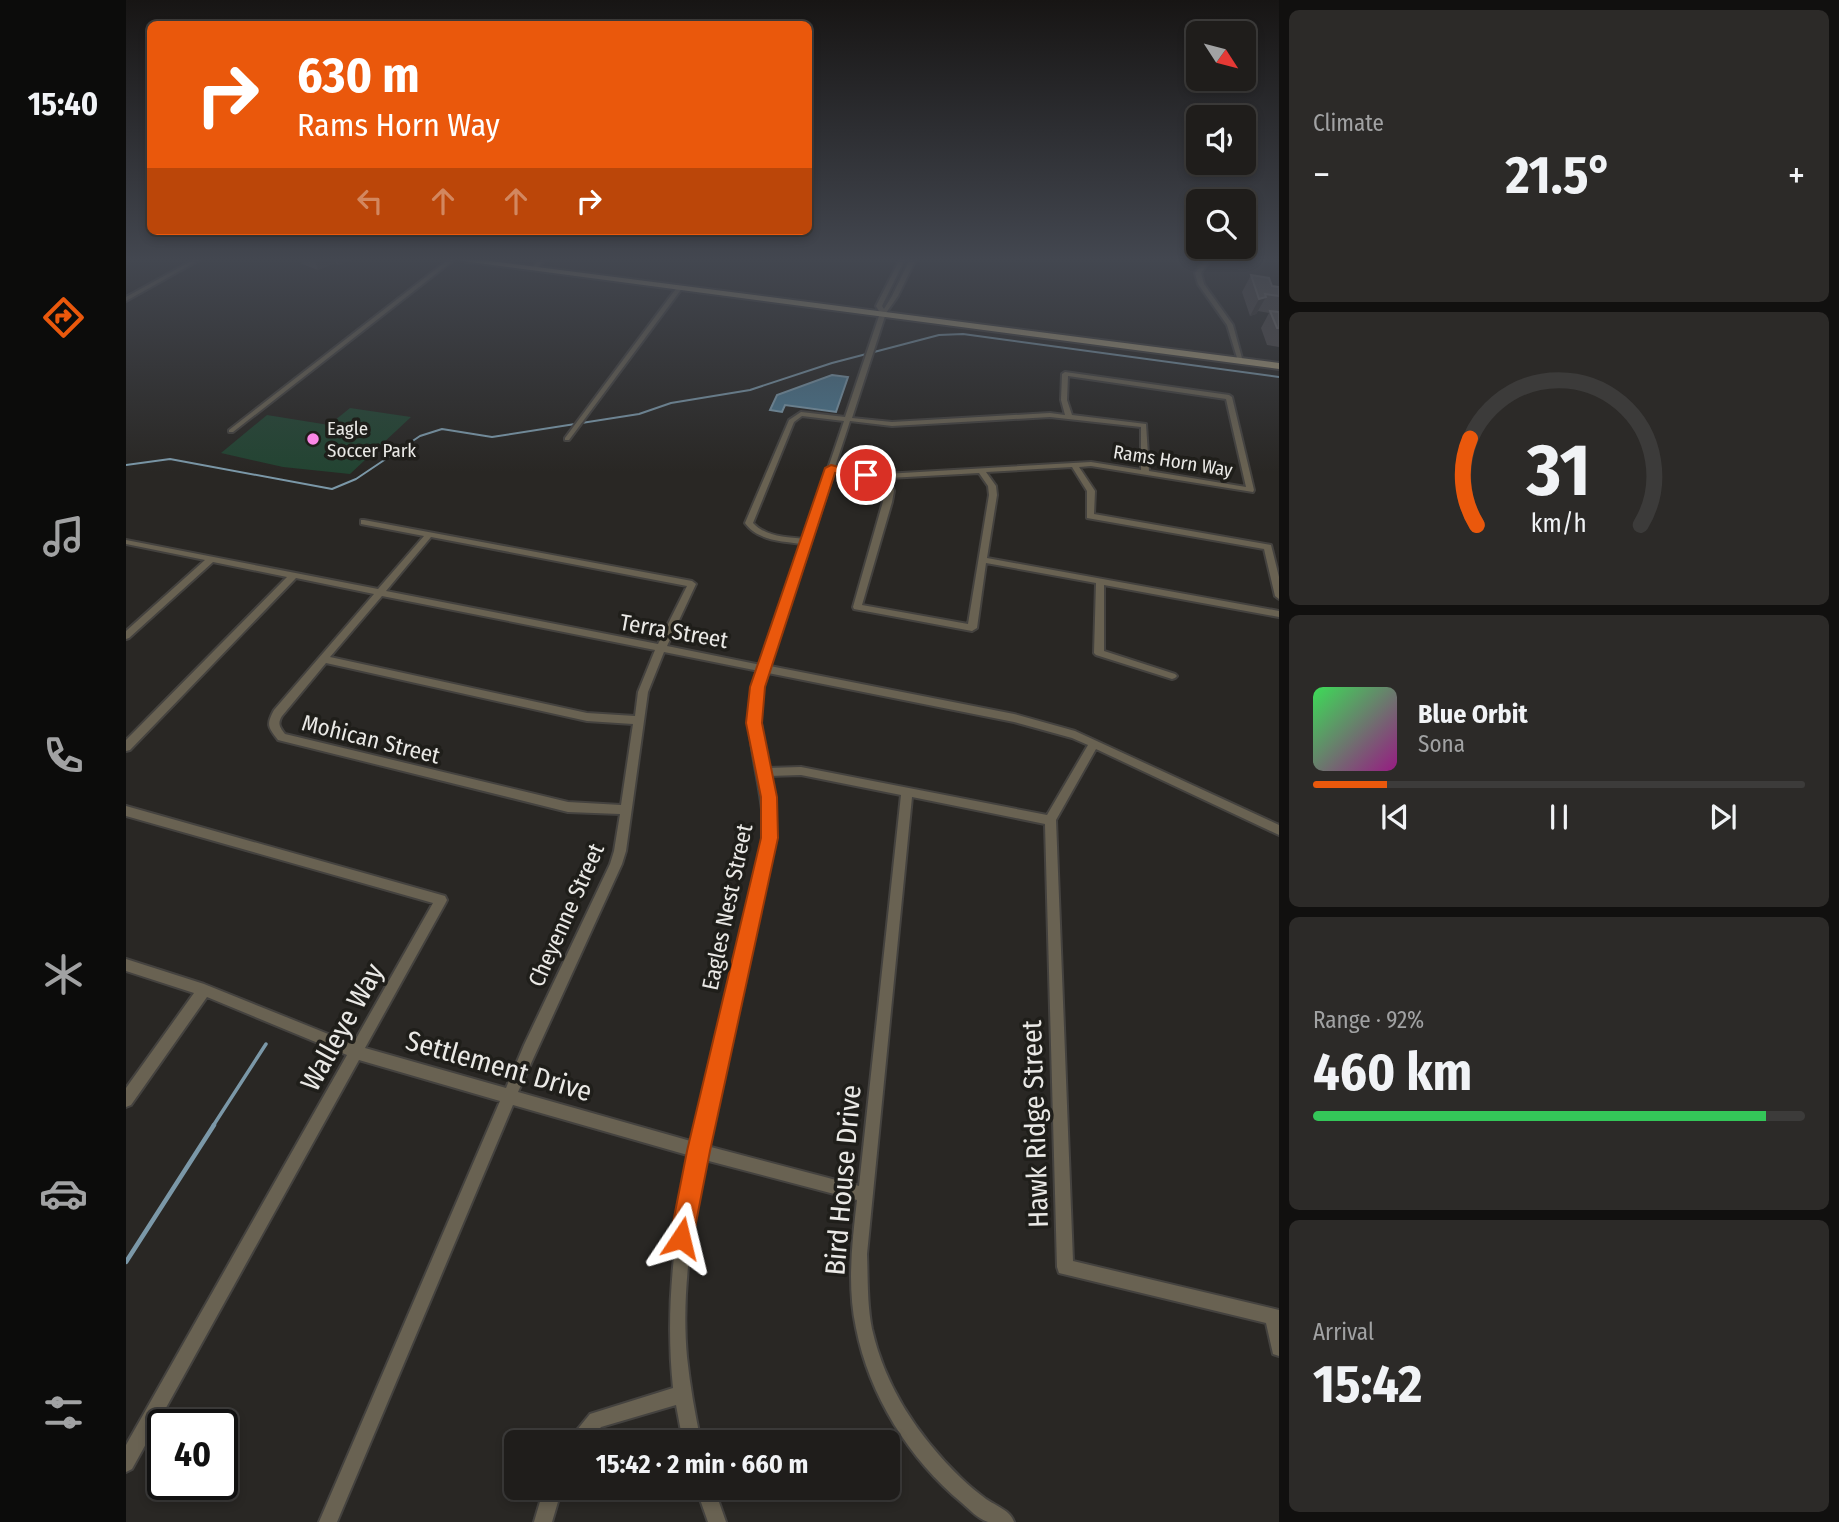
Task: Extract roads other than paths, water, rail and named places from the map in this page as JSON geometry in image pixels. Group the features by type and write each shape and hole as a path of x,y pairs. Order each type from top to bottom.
{"main road":[{"path":"1010,330 1279,366"}],"street":[{"path":"231,430 360,330"},
{"path":"567,439 648,330"},
{"name":"Eagles Nest Street","path":"690,1430 682,1394 677,1333 677,1283 684,1222 698,1151 767,852 770,817 754,711 764,667 877,330"},
{"path":"1232,330 1241,361"},
{"name":"Rams Horn Way","path":"831,468 885,476 1091,464 1250,489 1229,397 1065,374 1064,400 1069,416"},
{"path":"805,542 755,531 749,523 792,419 806,414 904,424 1069,416 1144,425 1145,472"},
{"path":"1074,465 1091,491 1090,516 1268,547 1279,596"},
{"path":"885,476 890,491 888,502 857,607 972,628 985,560 993,495 992,486 981,470"},
{"name":"Cheyenne Street","path":"328,1522 509,1096 616,864 638,720 648,675 692,584 363,523"},
{"name":"Mohican Street","path":"428,536 323,659 274,720 274,727 282,737 568,807 624,810"},
{"name":"Terra Street","path":"129,545 212,558 661,650 764,667 1014,718 1059,730 1094,744 1279,830"},
{"path":"126,636 212,558"},
{"path":"985,560 1279,614"},
{"path":"126,747 293,575"},
{"path":"1100,581 1099,653 1172,676"},
{"path":"323,659 587,718 638,720"},
{"path":"763,772 801,771 1049,820 1094,744"},
{"name":"Bird House Drive","path":"908,791 859,1254 860,1303 864,1331 876,1368 905,1425 929,1457 974,1503 1004,1522"},
{"name":"Walleye Way","path":"126,811 441,901 126,1463"},
{"name":"Hawk Ridge Street","path":"1049,820 1065,1267 1273,1316 1279,1348"},
{"name":"Settlement Drive","path":"126,965 204,990 355,1052 698,1151 865,1195"},
{"path":"126,1100 204,990"},
{"path":"588,1430 596,1420 682,1394"},
{"path":"543,1522 549,1500"},
{"path":"709,1500 717,1522"}],"water":[{"path":"832,375 848,377 836,412 785,405 782,412 770,410 777,395"}],"waterway":[{"path":"126,465 170,459 332,489 356,479 420,436 442,429 492,437 639,414 671,403 750,390 832,363 939,335 963,334 1279,377"},
{"path":"213,1126 266,1044"},
{"path":"126,1262 214,1125"}],"place":[{"name":"Eagle Soccer Park","path":"313,439"}]}
